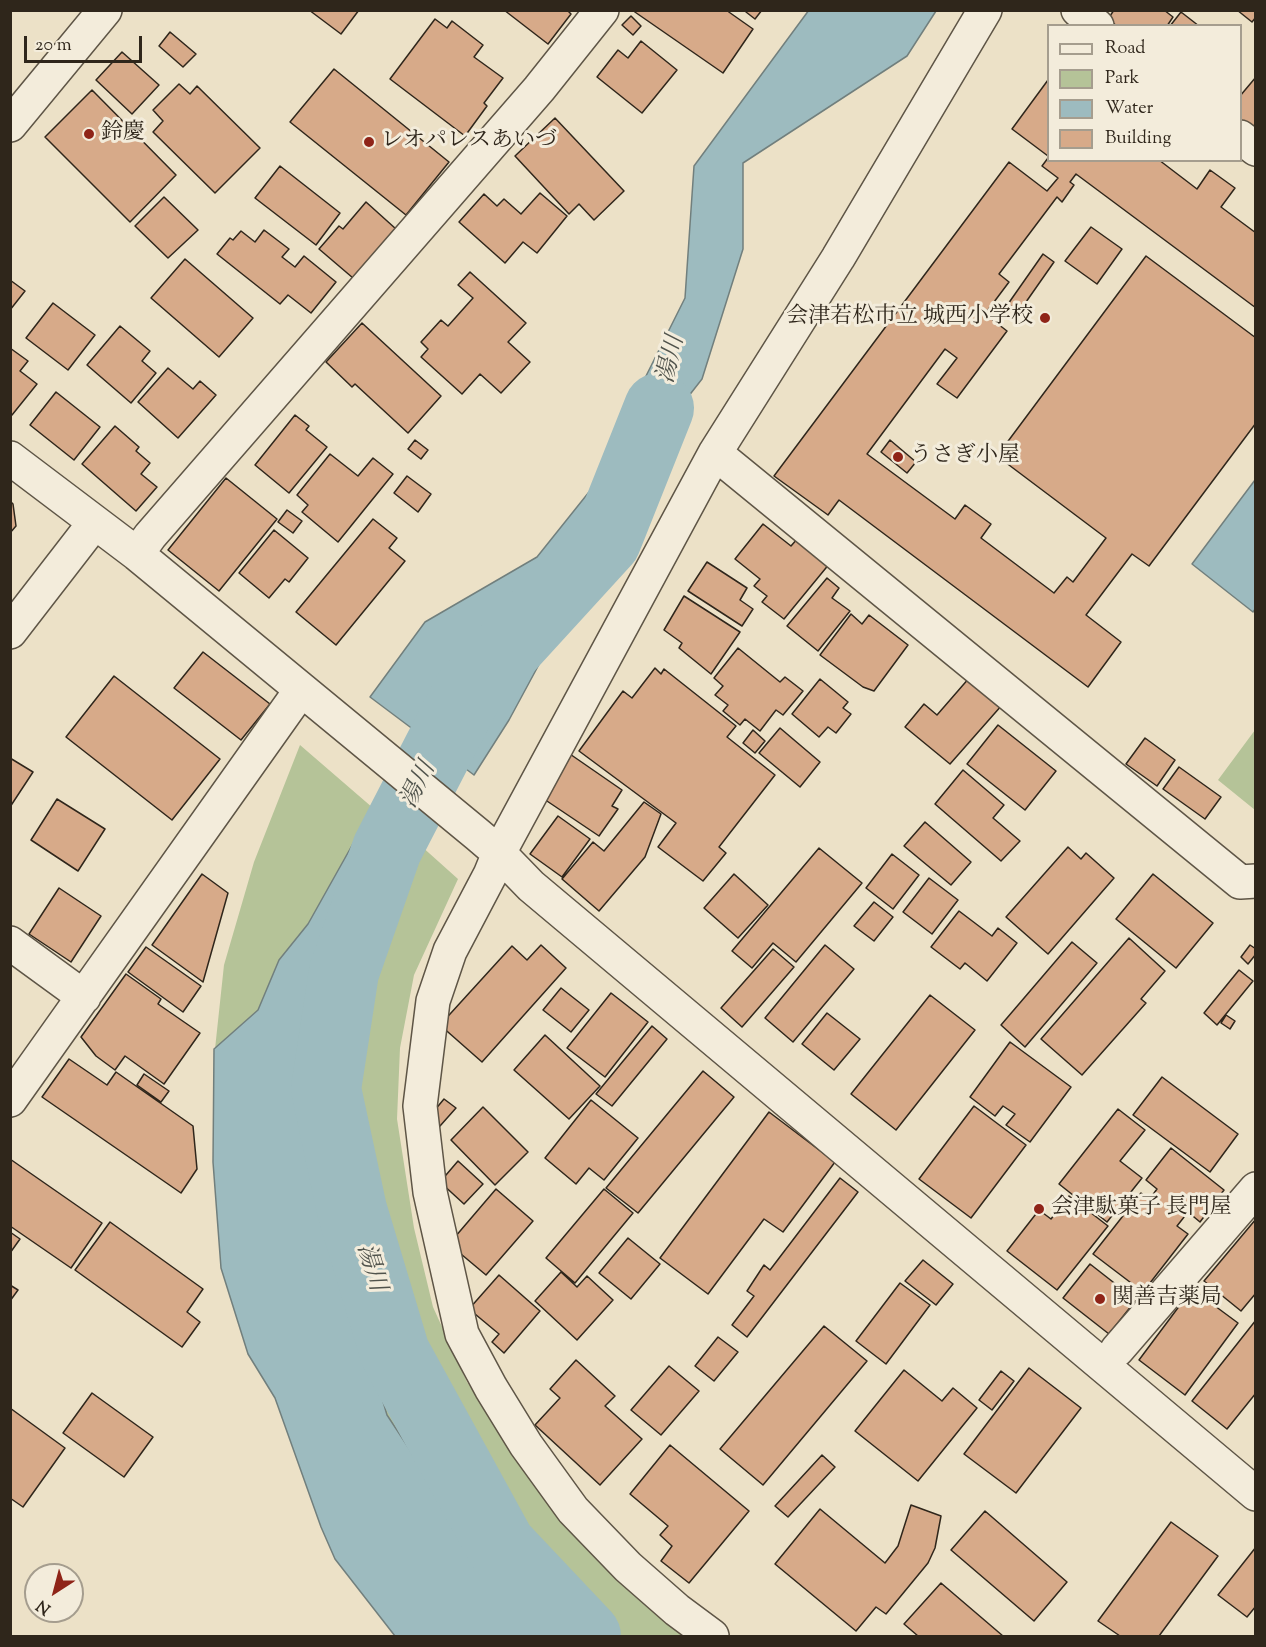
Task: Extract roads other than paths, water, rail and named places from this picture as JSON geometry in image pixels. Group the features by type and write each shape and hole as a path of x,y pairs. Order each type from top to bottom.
{"street":[{"path":"10,125 105,10"},
{"path":"137,554 532,98 602,10"},
{"path":"712,1636 677,1610 628,1567 573,1510 526,1445 462,1335 430,1192 420,1106 432,1001 450,951 490,874 488,844 716,453 838,258 985,10"},
{"path":"1078,10 1095,24"},
{"path":"1242,138 1256,149"},
{"path":"716,453 1240,882 1256,881"},
{"path":"10,458 137,554 488,844 531,886 1256,1494"},
{"path":"10,632 85,535"},
{"path":"10,1100 308,696"},
{"path":"10,943 84,997"},
{"path":"1117,1350 1256,1189"}],"water":[{"path":"809,10 936,11 907,56 743,163 743,249 702,379 677,411 624,497 563,620 509,720 474,775 370,697 425,622 537,557 597,482 636,396 685,298 694,166"},
{"path":"1255,480 1256,608 1253,612 1192,564"},
{"path":"373,808 410,836 321,1025 315,1106 336,1221 364,1337 387,1415 484,1562 540,1636 395,1636 335,1559 321,1527 275,1398 248,1354 221,1268 213,1162 214,1049 258,1010 279,960 308,924"}],"waterway":[{"name":"湯川","path":"586,1636 501,1546 395,1353 352,1210 326,1089 344,972 387,849 468,692 606,541 659,408"}],"place":[{"name":"鈴慶","path":"89,134"},
{"name":"レオパレスあいづ","path":"369,142"},
{"name":"会津若松市立 城西小学校","path":"1045,318"},
{"name":"うさぎ小屋","path":"898,457"},
{"name":"会津駄菓子 長門屋","path":"1039,1209"},
{"name":"関善吉薬局","path":"1100,1299"}]}
